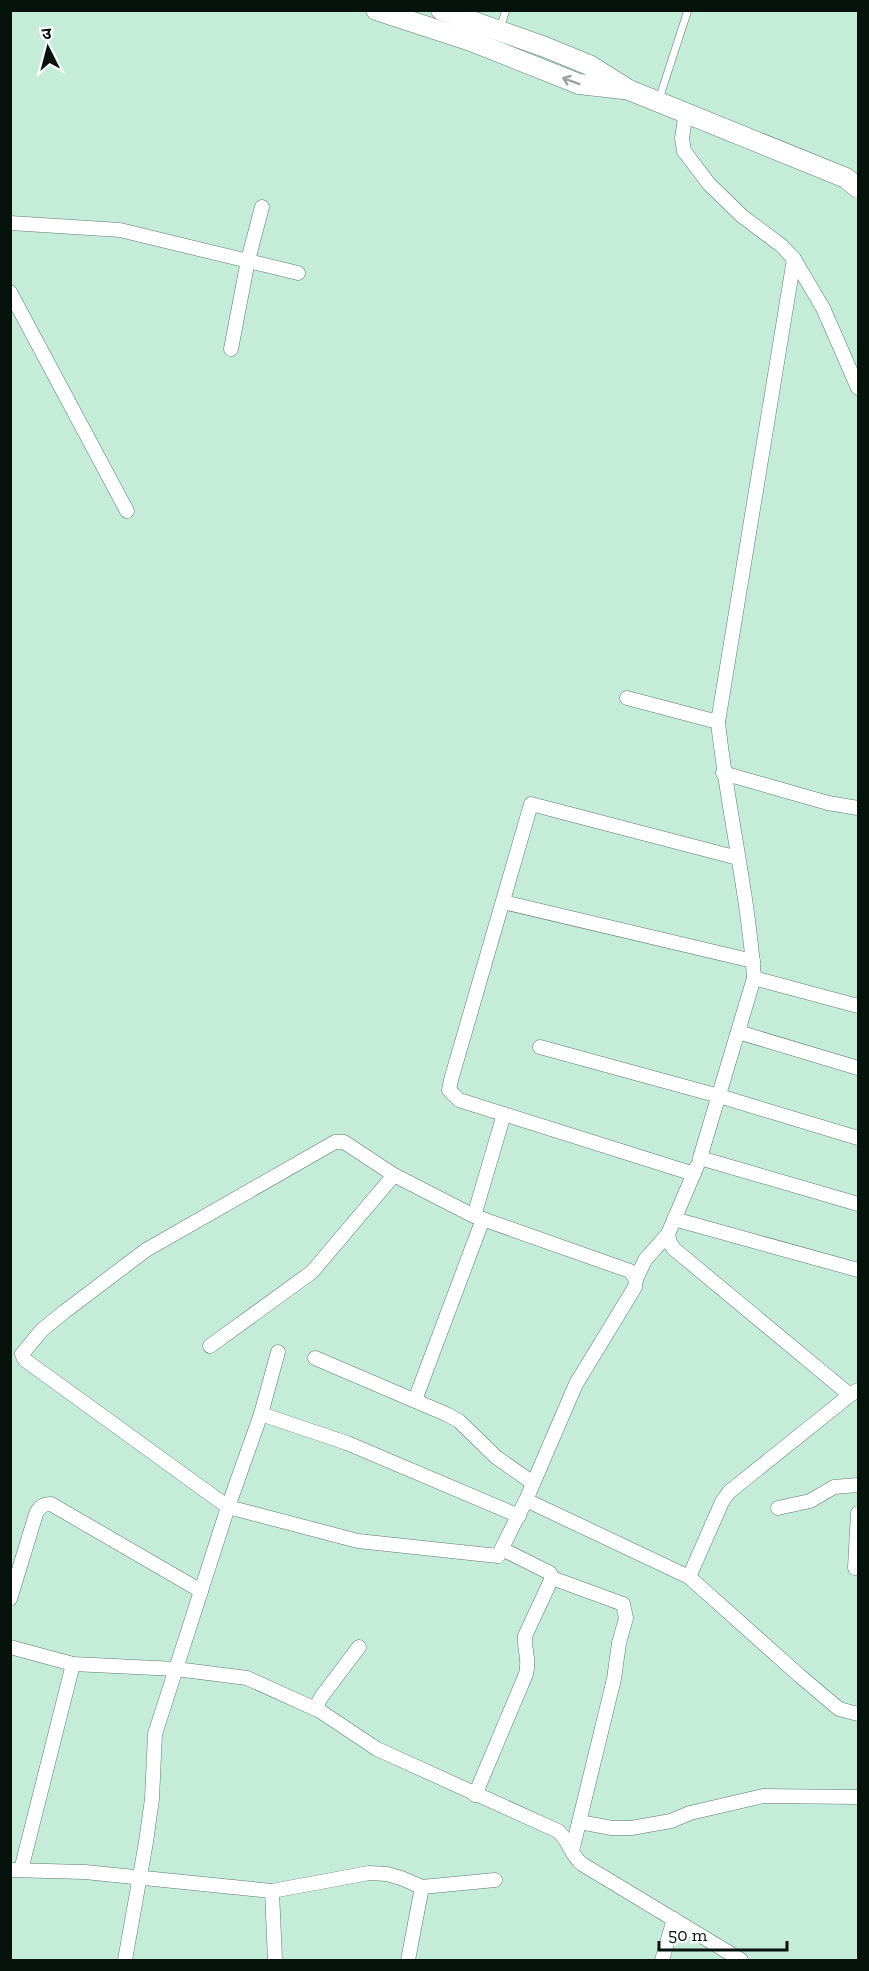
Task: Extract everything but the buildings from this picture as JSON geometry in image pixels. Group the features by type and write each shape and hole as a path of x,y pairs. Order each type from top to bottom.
{"main road":[{"path":"376,10 471,41 579,84 629,90"},
{"path":"441,10 589,65 629,90 854,181"}],"street":[{"path":"686,112 682,138 684,152 709,184 742,216 782,246 794,259 823,308 858,388"},
{"path":"231,350 248,260 262,207"},
{"path":"10,223 120,230 298,273"},
{"path":"636,1279 630,1271 479,1217 394,1175 344,1142 335,1142 137,1256 64,1311 42,1330 22,1354 25,1360 228,1507 358,1541 498,1556 519,1516 576,1384 635,1287 636,1279 645,1260 668,1234 700,1158 754,978 738,858 723,773 718,722 794,259"},
{"path":"10,292 127,511"},
{"path":"627,698 718,722"},
{"path":"723,773 858,808"},
{"path":"694,1174 459,1100 450,1090 454,1068 531,804 738,858"},
{"path":"503,903 753,961"},
{"path":"754,978 858,1006"},
{"path":"738,1032 858,1068"},
{"path":"540,1047 718,1096 858,1138"},
{"path":"415,1400 479,1217 504,1114"},
{"path":"700,1158 858,1203"},
{"path":"210,1346 312,1272 394,1175"},
{"path":"674,1219 858,1270"},
{"path":"668,1234 669,1243 674,1249 854,1392 729,1492 722,1502 689,1577"},
{"path":"125,1960 141,1878 152,1799 155,1734 228,1507 261,1414 278,1352"},
{"path":"315,1358 459,1421 496,1457 532,1483"},
{"path":"261,1414 347,1443 519,1516"},
{"path":"778,1508 810,1501 834,1487 858,1485"},
{"path":"526,1500 689,1577 839,1709 858,1714"},
{"path":"10,1599 36,1514 45,1504 51,1504 201,1591"},
{"path":"855,1568 858,1513"},
{"path":"502,1549 550,1573 552,1578 623,1604 626,1610 614,1679 572,1851"},
{"path":"475,1795 526,1674 529,1660 524,1645 525,1636 552,1578"},
{"path":"10,1647 73,1664 176,1669 248,1678 315,1708 377,1749 558,1832 582,1864 741,1960"},
{"path":"315,1708 359,1647"},
{"path":"73,1664 16,1870 85,1872 272,1891 369,1873 387,1874 422,1887 495,1880"},
{"path":"579,1822 612,1828 631,1828 671,1821 690,1813 763,1796 857,1798"},
{"path":"408,1960 422,1887"},
{"path":"272,1891 275,1960"},
{"path":"662,1960 674,1919"}],"lane":[{"path":"499,31 506,10"},
{"path":"658,102 688,10"}]}
